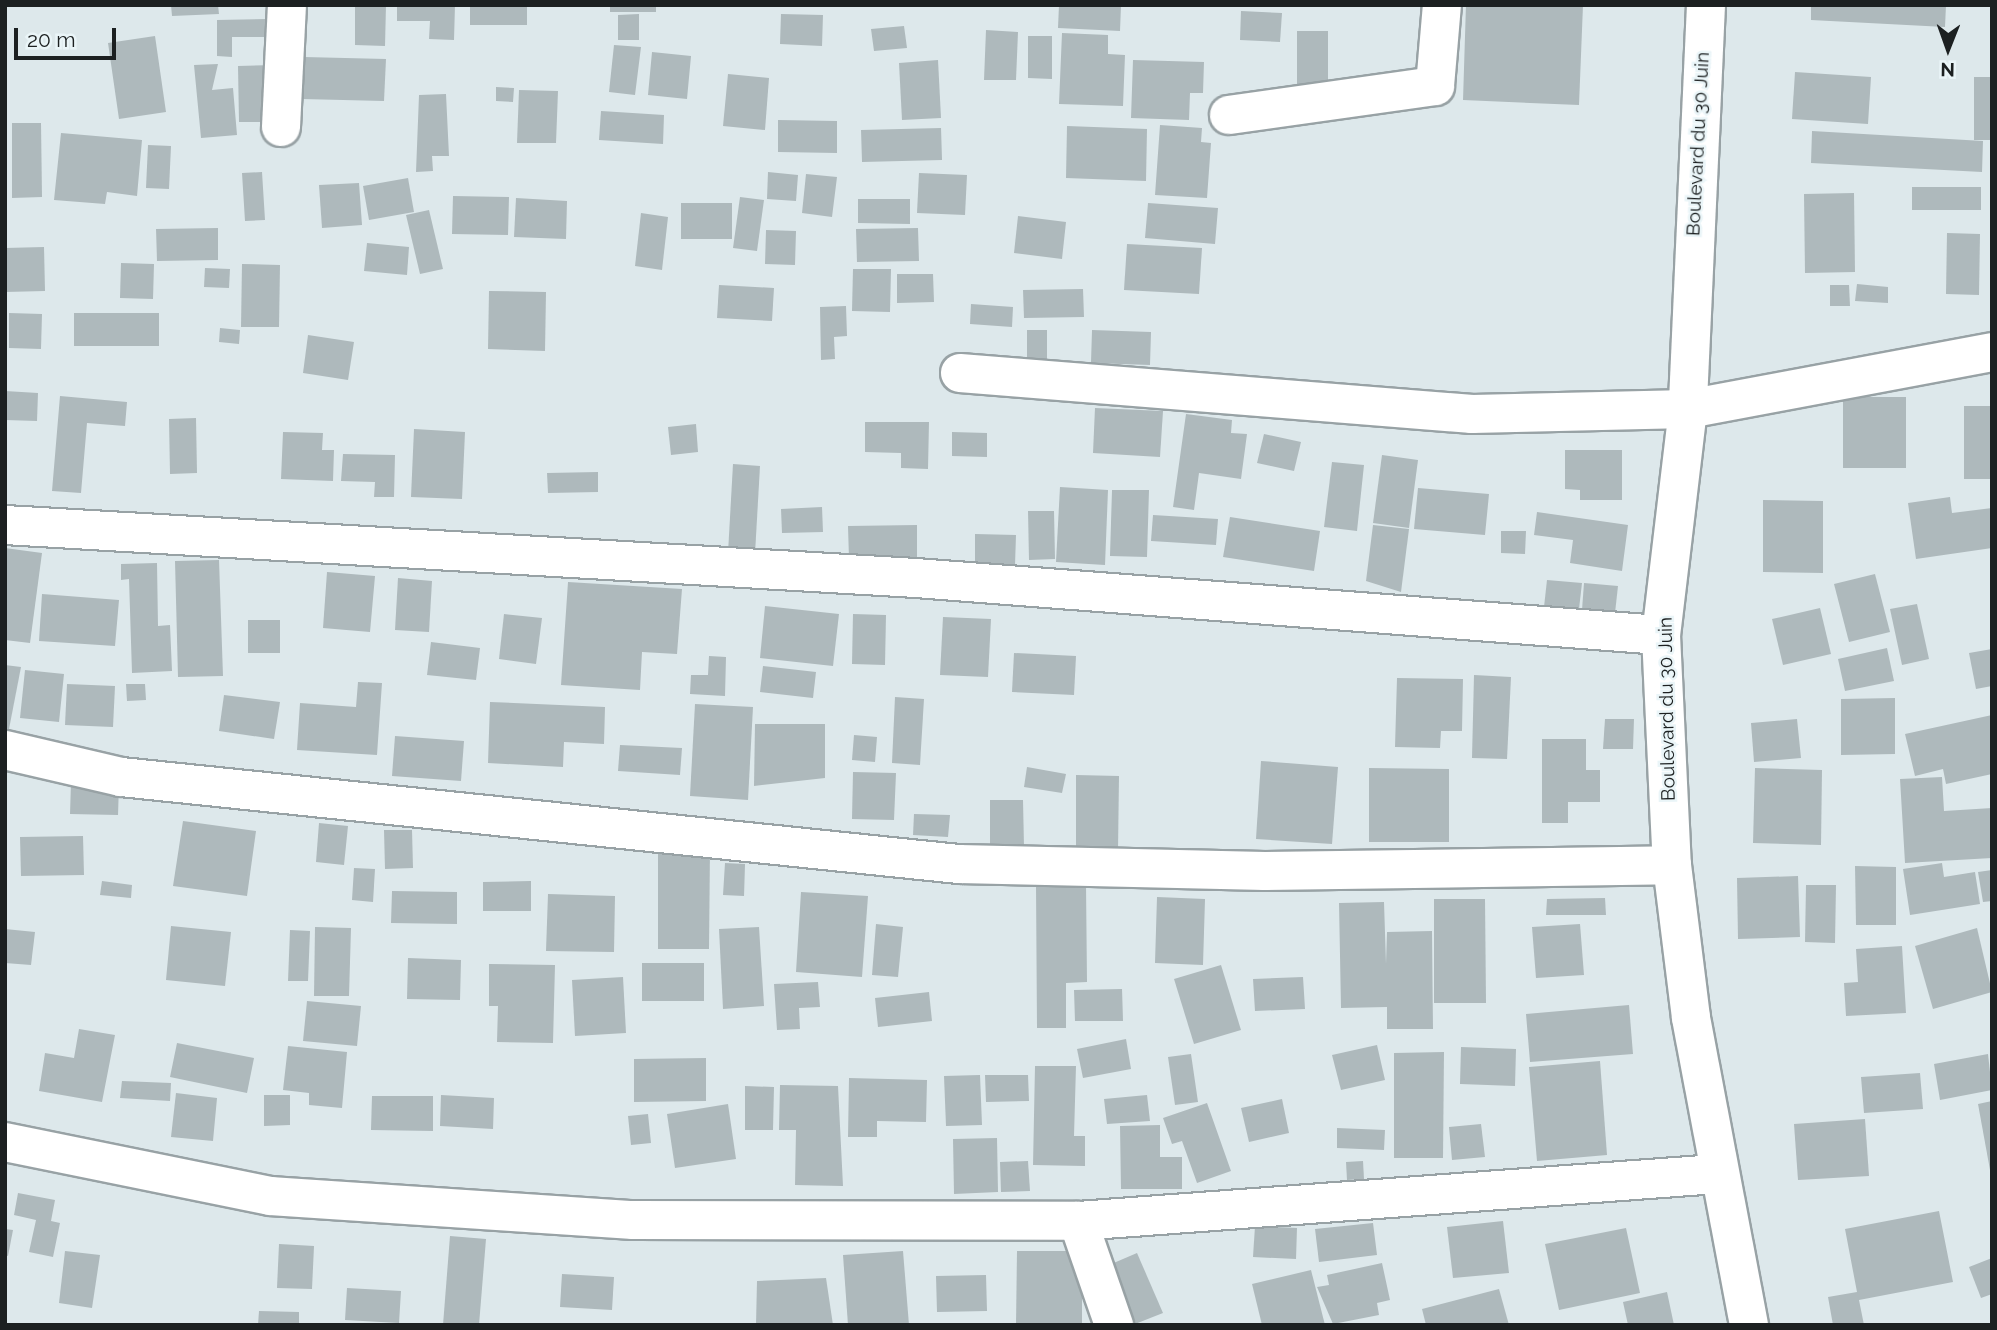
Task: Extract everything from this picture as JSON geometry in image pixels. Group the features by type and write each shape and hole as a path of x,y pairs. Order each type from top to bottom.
{"street":[{"path":"281,127 286,5"},
{"path":"1229,115 1435,86 1442,5"},
{"name":"Boulevard du 30 Juin","path":"1706,5 1688,409 1661,635 1672,865 1716,1174 1749,1325"},
{"path":"960,373 1472,414 1688,409 1992,352"},
{"path":"5,525 916,578 1661,635"},
{"path":"5,750 121,777 958,864 1265,871 1672,865"},
{"path":"5,1142 270,1196 416,1209 633,1220 1077,1221 1716,1174"},
{"path":"1077,1221 1114,1325"}],"building":[{"path":"171,5 218,5 219,14 172,16"},
{"path":"355,5 386,5 385,46 355,45"},
{"path":"397,5 455,5 454,40 429,39 430,21 397,21"},
{"path":"470,5 527,5 527,25 470,25"},
{"path":"610,5 656,5 656,12 610,12"},
{"path":"1059,5 1121,5 1120,31 1058,28"},
{"path":"1466,5 1583,5 1579,105 1463,100"},
{"path":"1811,5 1946,5 1945,27 1811,20"},
{"path":"1241,11 1282,13 1280,42 1240,40"},
{"path":"639,14 639,40 618,40 618,15"},
{"path":"781,14 823,15 822,46 780,44"},
{"path":"268,19 269,37 232,37 232,57 217,56 217,20"},
{"path":"904,26 907,48 874,51 871,29"},
{"path":"986,30 1018,32 1016,80 984,80"},
{"path":"1297,31 1328,31 1328,91 1297,91"},
{"path":"1062,33 1108,35 1108,54 1125,55 1123,106 1059,104"},
{"path":"155,36 166,112 119,119 108,43"},
{"path":"1028,36 1052,36 1052,79 1028,78"},
{"path":"614,45 641,47 635,95 609,92"},
{"path":"652,52 691,56 687,99 648,95"},
{"path":"304,57 386,59 384,101 302,99"},
{"path":"938,60 941,118 902,120 899,63"},
{"path":"1133,60 1204,62 1203,93 1190,93 1189,120 1131,118"},
{"path":"218,64 212,90 233,88 237,135 201,138 194,65"},
{"path":"275,65 276,122 239,122 238,66"},
{"path":"1795,72 1871,77 1868,124 1792,119"},
{"path":"728,74 769,78 765,130 723,126"},
{"path":"1974,77 1992,77 1992,140 1974,140"},
{"path":"496,87 514,88 513,102 496,101"},
{"path":"519,90 558,91 556,143 517,143"},
{"path":"446,94 449,156 432,156 433,171 416,172 419,95"},
{"path":"601,111 664,115 663,144 599,140"},
{"path":"778,120 837,121 837,153 778,152"},
{"path":"12,123 41,123 42,197 12,198"},
{"path":"1160,125 1202,128 1201,142 1211,143 1207,198 1155,195"},
{"path":"1067,126 1147,129 1146,181 1066,178"},
{"path":"941,128 942,160 862,162 861,130"},
{"path":"1812,131 1983,141 1982,172 1811,163"},
{"path":"61,133 142,140 137,196 107,192 105,204 54,200"},
{"path":"148,145 171,146 169,189 146,188"},
{"path":"262,172 265,220 245,221 242,173"},
{"path":"768,172 798,175 796,201 767,199"},
{"path":"919,173 967,175 965,215 917,213"},
{"path":"806,174 837,177 832,217 802,213"},
{"path":"408,178 414,212 369,220 363,186"},
{"path":"359,183 362,225 322,228 319,185"},
{"path":"1912,187 1981,187 1981,210 1912,210"},
{"path":"1854,193 1855,272 1805,273 1804,194"},
{"path":"453,196 509,197 508,235 452,234"},
{"path":"740,197 764,200 757,251 733,248"},
{"path":"516,198 567,201 566,239 514,237"},
{"path":"858,199 910,199 910,224 858,223"},
{"path":"681,203 732,203 732,239 681,239"},
{"path":"1148,203 1218,208 1215,244 1145,238"},
{"path":"429,210 443,269 420,274 406,215"},
{"path":"641,213 668,217 662,270 635,266"},
{"path":"1018,216 1066,222 1062,259 1014,253"},
{"path":"218,228 218,260 157,261 156,229"},
{"path":"918,228 919,261 857,262 856,229"},
{"path":"766,230 796,231 795,265 765,264"},
{"path":"1947,233 1980,234 1979,295 1946,294"},
{"path":"367,243 409,247 407,275 364,271"},
{"path":"1127,244 1202,248 1199,294 1124,290"},
{"path":"44,247 45,291 5,292 5,248"},
{"path":"121,263 154,264 153,299 120,298"},
{"path":"242,264 280,265 279,327 241,327"},
{"path":"205,268 230,269 229,288 204,287"},
{"path":"853,269 891,269 890,312 852,311"},
{"path":"897,274 933,274 934,302 897,303"},
{"path":"1857,284 1888,287 1888,303 1855,301"},
{"path":"719,285 774,288 772,321 717,318"},
{"path":"1830,285 1849,285 1850,306 1830,306"},
{"path":"1083,289 1084,317 1024,318 1023,290"},
{"path":"489,291 546,292 545,351 488,349"},
{"path":"971,304 1013,307 1012,327 970,324"},
{"path":"846,306 847,336 834,337 835,359 821,360 820,307"},
{"path":"9,313 42,314 41,349 9,348"},
{"path":"74,313 159,313 159,346 74,346"},
{"path":"220,328 240,330 239,344 219,342"},
{"path":"1027,330 1047,330 1047,364 1027,364"},
{"path":"1092,330 1151,332 1150,365 1091,363"},
{"path":"308,335 354,342 348,380 303,373"},
{"path":"5,391 38,393 37,421 5,420"},
{"path":"60,396 127,402 125,426 87,423 81,493 52,491"},
{"path":"1843,397 1906,397 1906,468 1843,468"},
{"path":"1964,406 1992,406 1992,479 1964,479"},
{"path":"1095,408 1163,411 1160,457 1093,453"},
{"path":"1186,414 1232,420 1231,433 1247,434 1241,479 1199,473 1194,510 1173,507"},
{"path":"196,418 197,473 170,474 169,419"},
{"path":"865,422 929,422 928,469 901,468 901,453 865,452"},
{"path":"696,424 698,452 671,455 668,427"},
{"path":"414,429 465,432 462,499 411,497"},
{"path":"283,432 323,433 322,450 334,450 333,481 281,479"},
{"path":"952,432 987,433 987,457 952,456"},
{"path":"1264,434 1301,442 1294,471 1257,463"},
{"path":"1565,450 1622,450 1622,500 1580,500 1580,490 1565,489"},
{"path":"343,454 395,455 394,497 374,497 375,482 341,481"},
{"path":"1382,455 1418,460 1409,528 1373,523"},
{"path":"1332,462 1364,465 1357,531 1324,527"},
{"path":"733,464 760,466 755,554 728,553"},
{"path":"598,472 598,492 548,493 547,473"},
{"path":"1060,487 1108,490 1105,565 1056,562"},
{"path":"1418,488 1489,494 1485,535 1414,529"},
{"path":"1112,490 1149,490 1147,557 1110,556"},
{"path":"1950,497 1952,513 1992,508 1992,548 1916,559 1908,503"},
{"path":"1763,500 1823,501 1823,573 1763,572"},
{"path":"822,507 823,532 782,533 781,509"},
{"path":"1028,511 1054,511 1055,559 1029,560"},
{"path":"1537,512 1628,525 1622,571 1570,563 1573,540 1534,535"},
{"path":"1153,515 1218,519 1216,545 1151,541"},
{"path":"1230,517 1320,531 1314,571 1223,557"},
{"path":"917,525 917,558 849,559 848,526"},
{"path":"1373,525 1409,529 1401,592 1366,581"},
{"path":"1501,531 1526,531 1525,554 1501,553"},
{"path":"975,534 1016,535 1015,565 975,565"},
{"path":"5,548 42,553 30,643 5,640"},
{"path":"219,560 223,676 178,677 175,561"},
{"path":"157,563 158,626 170,625 172,671 132,673 129,579 121,580 121,564"},
{"path":"327,572 375,576 370,632 323,628"},
{"path":"1875,574 1890,632 1849,642 1834,584"},
{"path":"398,578 432,581 429,632 395,630"},
{"path":"1547,580 1582,583 1579,609 1544,607"},
{"path":"568,582 682,589 677,654 642,652 640,690 561,685"},
{"path":"1584,583 1618,586 1615,613 1582,610"},
{"path":"42,594 119,600 115,646 39,641"},
{"path":"1917,604 1929,659 1902,665 1890,609"},
{"path":"765,606 839,614 833,666 760,658"},
{"path":"1820,608 1831,654 1783,665 1772,619"},
{"path":"504,614 542,618 536,664 499,659"},
{"path":"853,614 886,615 885,665 852,664"},
{"path":"943,617 991,619 988,677 940,675"},
{"path":"248,620 280,620 280,653 248,653"},
{"path":"431,642 480,648 476,680 427,675"},
{"path":"1887,648 1894,681 1845,691 1838,659"},
{"path":"1992,649 1992,686 1976,689 1969,653"},
{"path":"1014,653 1076,656 1074,695 1012,692"},
{"path":"709,656 726,657 725,696 690,694 691,675 708,675"},
{"path":"5,665 21,667 9,729 5,728"},
{"path":"763,666 816,672 813,698 760,692"},
{"path":"25,670 64,674 59,722 20,718"},
{"path":"1474,675 1511,677 1507,759 1472,758"},
{"path":"1397,678 1463,679 1462,731 1441,731 1440,748 1395,747"},
{"path":"358,682 382,683 377,755 297,750 300,703 356,707"},
{"path":"67,684 115,686 113,727 65,725"},
{"path":"126,684 145,684 146,700 127,701"},
{"path":"224,695 280,702 274,739 219,731"},
{"path":"895,697 924,699 920,765 892,763"},
{"path":"1895,698 1895,754 1841,755 1841,699"},
{"path":"490,702 605,707 604,744 564,742 563,767 488,763"},
{"path":"695,704 753,707 748,800 690,796"},
{"path":"1992,715 1992,774 1946,784 1943,769 1915,776 1905,734"},
{"path":"1605,719 1634,719 1633,749 1603,749"},
{"path":"1797,719 1801,758 1754,762 1751,723"},
{"path":"755,724 825,724 825,778 754,786"},
{"path":"854,735 877,737 875,762 852,760"},
{"path":"395,736 464,741 461,781 392,776"},
{"path":"1542,739 1586,739 1586,770 1600,770 1600,802 1568,802 1568,823 1542,823"},
{"path":"620,745 682,748 680,775 618,771"},
{"path":"1261,761 1338,767 1332,844 1256,839"},
{"path":"1027,767 1066,774 1062,793 1024,787"},
{"path":"1369,768 1449,769 1449,842 1369,842"},
{"path":"1755,768 1822,770 1821,845 1753,843"},
{"path":"853,772 896,773 894,820 852,819"},
{"path":"1076,775 1119,776 1118,850 1076,850"},
{"path":"1942,777 1944,811 1992,808 1992,858 1905,863 1900,779"},
{"path":"71,782 119,783 118,815 70,814"},
{"path":"990,800 1023,800 1024,847 990,847"},
{"path":"914,814 950,815 948,837 913,835"},
{"path":"183,821 256,831 247,896 173,886"},
{"path":"319,823 348,826 344,865 316,862"},
{"path":"384,830 412,830 413,868 385,869"},
{"path":"83,836 84,875 21,876 20,837"},
{"path":"658,847 710,848 709,949 658,949"},
{"path":"725,863 745,864 744,896 723,895"},
{"path":"1942,863 1944,877 1975,872 1980,904 1910,915 1903,869"},
{"path":"1855,866 1896,867 1896,925 1856,925"},
{"path":"354,868 375,869 373,902 352,900"},
{"path":"1992,870 1992,901 1983,902 1978,872"},
{"path":"1798,876 1800,937 1738,939 1737,878"},
{"path":"102,881 132,885 131,898 100,895"},
{"path":"531,881 531,911 483,911 483,882"},
{"path":"1086,884 1087,982 1066,983 1066,1028 1037,1028 1036,885"},
{"path":"1806,885 1836,885 1835,943 1805,942"},
{"path":"392,891 457,892 457,924 391,923"},
{"path":"801,892 868,896 862,977 796,972"},
{"path":"548,894 615,896 614,952 546,951"},
{"path":"1157,897 1205,899 1203,965 1155,963"},
{"path":"1605,898 1606,915 1546,915 1547,899"},
{"path":"1434,899 1485,899 1486,1003 1434,1003"},
{"path":"1384,902 1386,964 1387,932 1432,931 1433,1029 1387,1029 1387,1007 1341,1008 1339,903"},
{"path":"876,924 903,927 898,977 872,975"},
{"path":"1580,924 1584,975 1536,978 1532,927"},
{"path":"171,926 231,932 225,986 166,980"},
{"path":"315,927 351,928 349,996 314,996"},
{"path":"759,927 764,1006 723,1009 719,929"},
{"path":"1977,928 1992,992 1933,1009 1915,946"},
{"path":"5,929 35,932 31,965 5,963"},
{"path":"290,930 310,931 308,981 288,981"},
{"path":"1902,946 1906,1013 1846,1016 1844,983 1858,982 1856,949"},
{"path":"408,958 461,960 460,1000 407,999"},
{"path":"642,963 704,963 704,1001 642,1001"},
{"path":"489,964 555,965 553,1043 497,1042 498,1006 489,1006"},
{"path":"1221,965 1241,1030 1194,1044 1174,979"},
{"path":"623,977 626,1033 575,1036 572,980"},
{"path":"1303,977 1305,1009 1255,1011 1253,979"},
{"path":"818,982 820,1007 799,1008 800,1029 777,1030 774,984"},
{"path":"1122,989 1123,1021 1075,1021 1074,990"},
{"path":"929,992 932,1021 878,1027 875,998"},
{"path":"307,1001 361,1006 357,1046 303,1041"},
{"path":"1629,1005 1633,1054 1530,1062 1526,1014"},
{"path":"79,1029 115,1035 102,1102 39,1091 45,1053 74,1058"},
{"path":"1126,1039 1131,1069 1083,1078 1077,1049"},
{"path":"177,1043 254,1058 247,1093 170,1077"},
{"path":"1377,1045 1385,1080 1341,1090 1332,1055"},
{"path":"288,1046 347,1052 342,1108 309,1105 309,1093 283,1090"},
{"path":"1461,1047 1516,1049 1515,1086 1460,1084"},
{"path":"1444,1052 1443,1158 1394,1158 1394,1053"},
{"path":"1191,1054 1198,1102 1175,1105 1168,1057"},
{"path":"1988,1054 1992,1090 1940,1100 1934,1064"},
{"path":"706,1058 706,1101 634,1102 634,1059"},
{"path":"1600,1061 1607,1155 1537,1161 1529,1067"},
{"path":"1035,1066 1076,1066 1074,1136 1085,1136 1085,1166 1033,1165"},
{"path":"1920,1073 1923,1109 1864,1113 1861,1077"},
{"path":"980,1075 982,1125 946,1126 944,1076"},
{"path":"985,1075 1028,1075 1029,1101 986,1102"},
{"path":"849,1078 927,1080 926,1122 877,1121 877,1137 848,1137"},
{"path":"122,1081 171,1083 170,1101 120,1098"},
{"path":"780,1085 838,1086 843,1186 795,1185 796,1130 779,1130"},
{"path":"745,1086 774,1087 773,1130 745,1130"},
{"path":"176,1093 217,1098 213,1141 171,1137"},
{"path":"264,1095 290,1095 290,1125 264,1126"},
{"path":"441,1095 494,1098 493,1129 440,1126"},
{"path":"1147,1095 1150,1121 1107,1124 1104,1099"},
{"path":"372,1096 433,1096 433,1131 371,1130"},
{"path":"1282,1099 1289,1133 1249,1142 1241,1108"},
{"path":"1992,1101 1992,1170 1990,1170 1978,1104"},
{"path":"1207,1103 1231,1171 1197,1183 1182,1141 1172,1144 1163,1118"},
{"path":"728,1104 736,1159 675,1168 667,1114"},
{"path":"648,1114 651,1143 631,1145 628,1116"},
{"path":"1865,1119 1869,1176 1798,1180 1794,1124"},
{"path":"1481,1124 1485,1157 1452,1160 1449,1127"},
{"path":"1160,1125 1160,1157 1182,1157 1182,1189 1121,1189 1120,1126"},
{"path":"1337,1128 1385,1130 1384,1150 1337,1148"},
{"path":"997,1138 998,1192 954,1194 953,1139"},
{"path":"1028,1161 1030,1191 1001,1192 1000,1162"},
{"path":"1363,1161 1364,1179 1347,1180 1346,1162"},
{"path":"18,1193 55,1200 51,1221 60,1223 53,1257 29,1252 36,1220 14,1215"},
{"path":"1939,1211 1953,1282 1859,1300 1864,1325 1833,1325 1828,1297 1857,1292 1845,1229"},
{"path":"1503,1221 1509,1273 1453,1278 1447,1227"},
{"path":"1373,1223 1377,1255 1319,1262 1315,1229"},
{"path":"1255,1226 1297,1228 1296,1259 1253,1257"},
{"path":"1626,1228 1640,1293 1559,1310 1545,1244"},
{"path":"5,1229 13,1230 8,1256 5,1255"},
{"path":"450,1236 486,1239 479,1325 443,1325"},
{"path":"279,1244 314,1246 312,1289 277,1288"},
{"path":"65,1251 100,1255 92,1308 59,1303"},
{"path":"903,1251 909,1325 848,1325 843,1255"},
{"path":"1017,1251 1082,1251 1082,1325 1016,1325"},
{"path":"1137,1253 1163,1313 1135,1324 1109,1265"},
{"path":"1992,1258 1992,1294 1981,1298 1969,1267"},
{"path":"1382,1263 1390,1300 1377,1303 1379,1315 1333,1324 1317,1287 1329,1285 1327,1275"},
{"path":"1311,1270 1325,1325 1262,1325 1252,1284"},
{"path":"562,1274 614,1277 612,1310 560,1307"},
{"path":"986,1275 987,1311 937,1312 936,1276"},
{"path":"826,1278 833,1325 756,1325 757,1281"},
{"path":"347,1288 401,1291 399,1323 345,1320"},
{"path":"1499,1289 1509,1325 1426,1325 1422,1309"},
{"path":"1667,1292 1674,1325 1628,1325 1623,1302"},
{"path":"259,1311 299,1312 299,1325 258,1325"}]}
